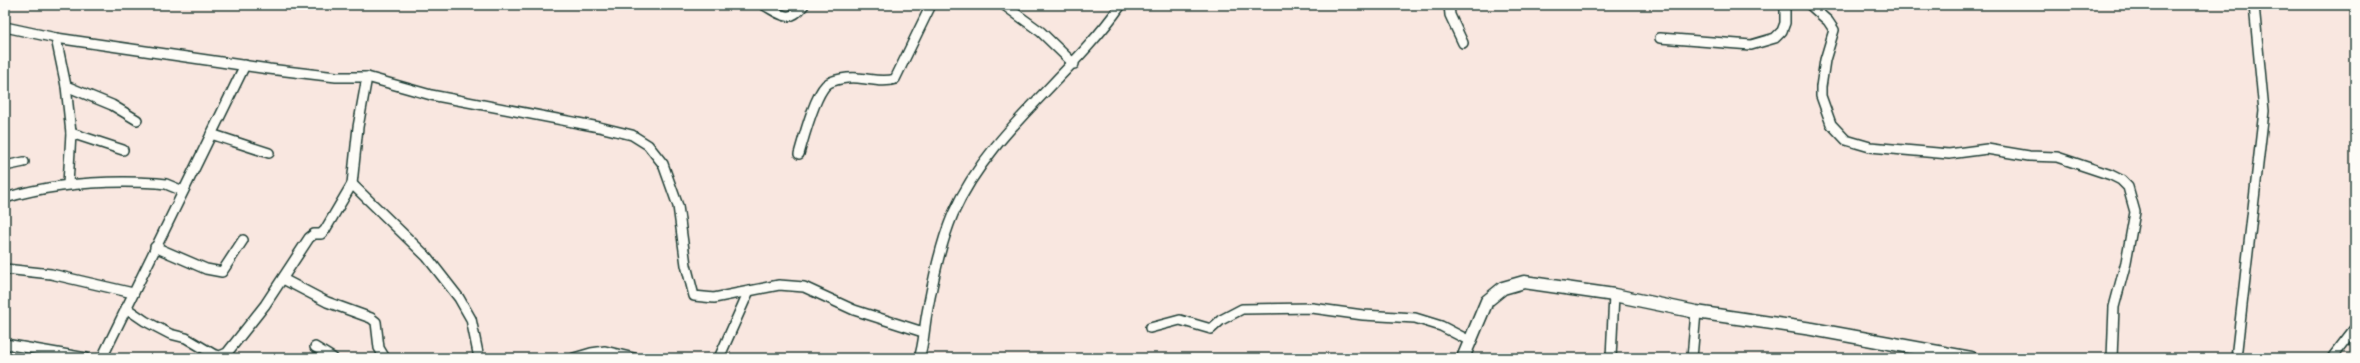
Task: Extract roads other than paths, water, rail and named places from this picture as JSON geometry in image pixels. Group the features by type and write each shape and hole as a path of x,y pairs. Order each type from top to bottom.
{"street":[{"path":"764,5 789,17 794,15 804,5"},
{"path":"798,154 813,110 826,85 839,79 856,78 887,81 895,79 931,5"},
{"path":"1004,5 1041,32 1074,64"},
{"path":"929,358 919,357 923,332 944,241 953,214 988,156 1010,130 1074,64 1103,31 1121,5"},
{"path":"1449,5 1450,15 1463,43"},
{"path":"1660,38 1751,45 1764,42 1775,38 1782,31 1785,23 1785,5"},
{"path":"1810,5 1828,20 1834,30 1820,87 1821,96 1831,124 1846,140 1870,147 1949,154 1987,149 2029,156 2057,157 2111,175 2121,180 2128,187 2135,212 2114,307 2112,358"},
{"path":"2236,358 2264,111 2254,5"},
{"path":"5,27 56,38 245,65 336,77 367,77 431,95 599,127 639,139 657,154 663,164 673,189 678,206 686,265 694,296 714,298 748,293 779,285 804,287 854,310 923,332"},
{"path":"56,38 66,86 71,133 68,184"},
{"path":"102,358 245,65"},
{"path":"126,308 145,321 170,334 186,338 213,354 223,355 227,353 283,279 309,238 314,234 321,234 325,230 352,184 358,127 367,77"},
{"path":"66,86 112,105 137,120"},
{"path":"71,133 123,150"},
{"path":"211,134 269,153"},
{"path":"5,166 24,162"},
{"path":"5,198 28,191 68,184 131,182 157,183 166,184 183,191"},
{"path":"352,184 427,257 459,298 471,319 479,358"},
{"path":"155,247 206,269 222,272 243,240"},
{"path":"5,269 51,274 134,293"},
{"path":"283,279 327,302 371,318 376,322 379,348 385,358"},
{"path":"1462,358 1487,301 1503,288 1524,282 1614,295 1696,312 1812,328 1971,358"},
{"path":"718,358 748,293"},
{"path":"1611,358 1614,295"},
{"path":"1150,328 1180,320 1211,329 1221,320 1242,309 1312,308 1363,315 1415,318 1441,326 1470,341"},
{"path":"1692,358 1696,312"},
{"path":"2332,358 2355,328"},
{"path":"5,344 86,358"},
{"path":"315,347 333,358"},
{"path":"574,358 605,351 634,358"}]}
